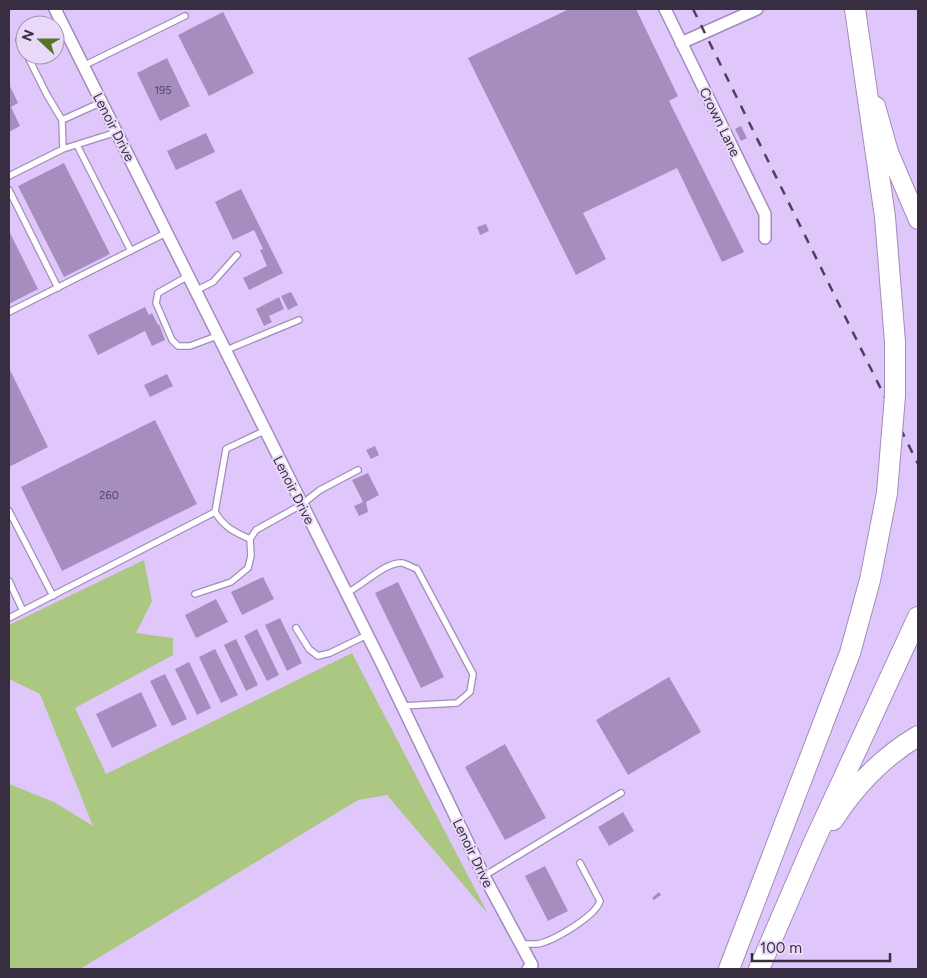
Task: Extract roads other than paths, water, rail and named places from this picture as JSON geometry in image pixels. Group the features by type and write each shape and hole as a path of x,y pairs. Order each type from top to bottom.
{"highway":[{"path":"728,969 850,653 870,580 887,493 895,396 895,342 885,217 855,9"},
{"path":"759,969 813,844 918,617"},
{"path":"765,969 824,838 843,805 871,772 889,756 918,736"}],"main road":[{"path":"859,33 889,152 918,220"}],"street":[{"name":"Lenoir Drive","path":"57,9 83,66 367,635 484,876 532,965 528,969"},
{"name":"Crown Lane","path":"664,9 765,214 765,238"},
{"path":"681,43 758,9"}],"lane":[{"path":"83,66 185,16"},
{"path":"32,65 62,120 63,149"},
{"path":"62,120 102,102"},
{"path":"9,176 63,149 117,132"},
{"path":"77,145 131,251"},
{"path":"9,190 58,288"},
{"path":"9,312 166,233"},
{"path":"195,292 213,282 238,255"},
{"path":"188,276 158,293 156,303 172,340 178,346 190,346 217,336"},
{"path":"224,351 299,320"},
{"path":"250,539 231,532 215,512 226,450 264,431"},
{"path":"195,594 231,582 248,568 250,539 256,530 301,505 320,490 358,470"},
{"path":"9,511 53,596"},
{"path":"9,618 215,512"},
{"path":"346,593 359,588 382,570 402,563 417,569 473,674 470,692 457,703 402,706"},
{"path":"9,581 23,611"},
{"path":"296,628 309,649 318,656 330,653 367,635"},
{"path":"484,876 621,793"},
{"path":"519,944 538,944 582,922 599,906 600,901 580,863"}],"railway":[{"path":"693,9 918,464"}]}
